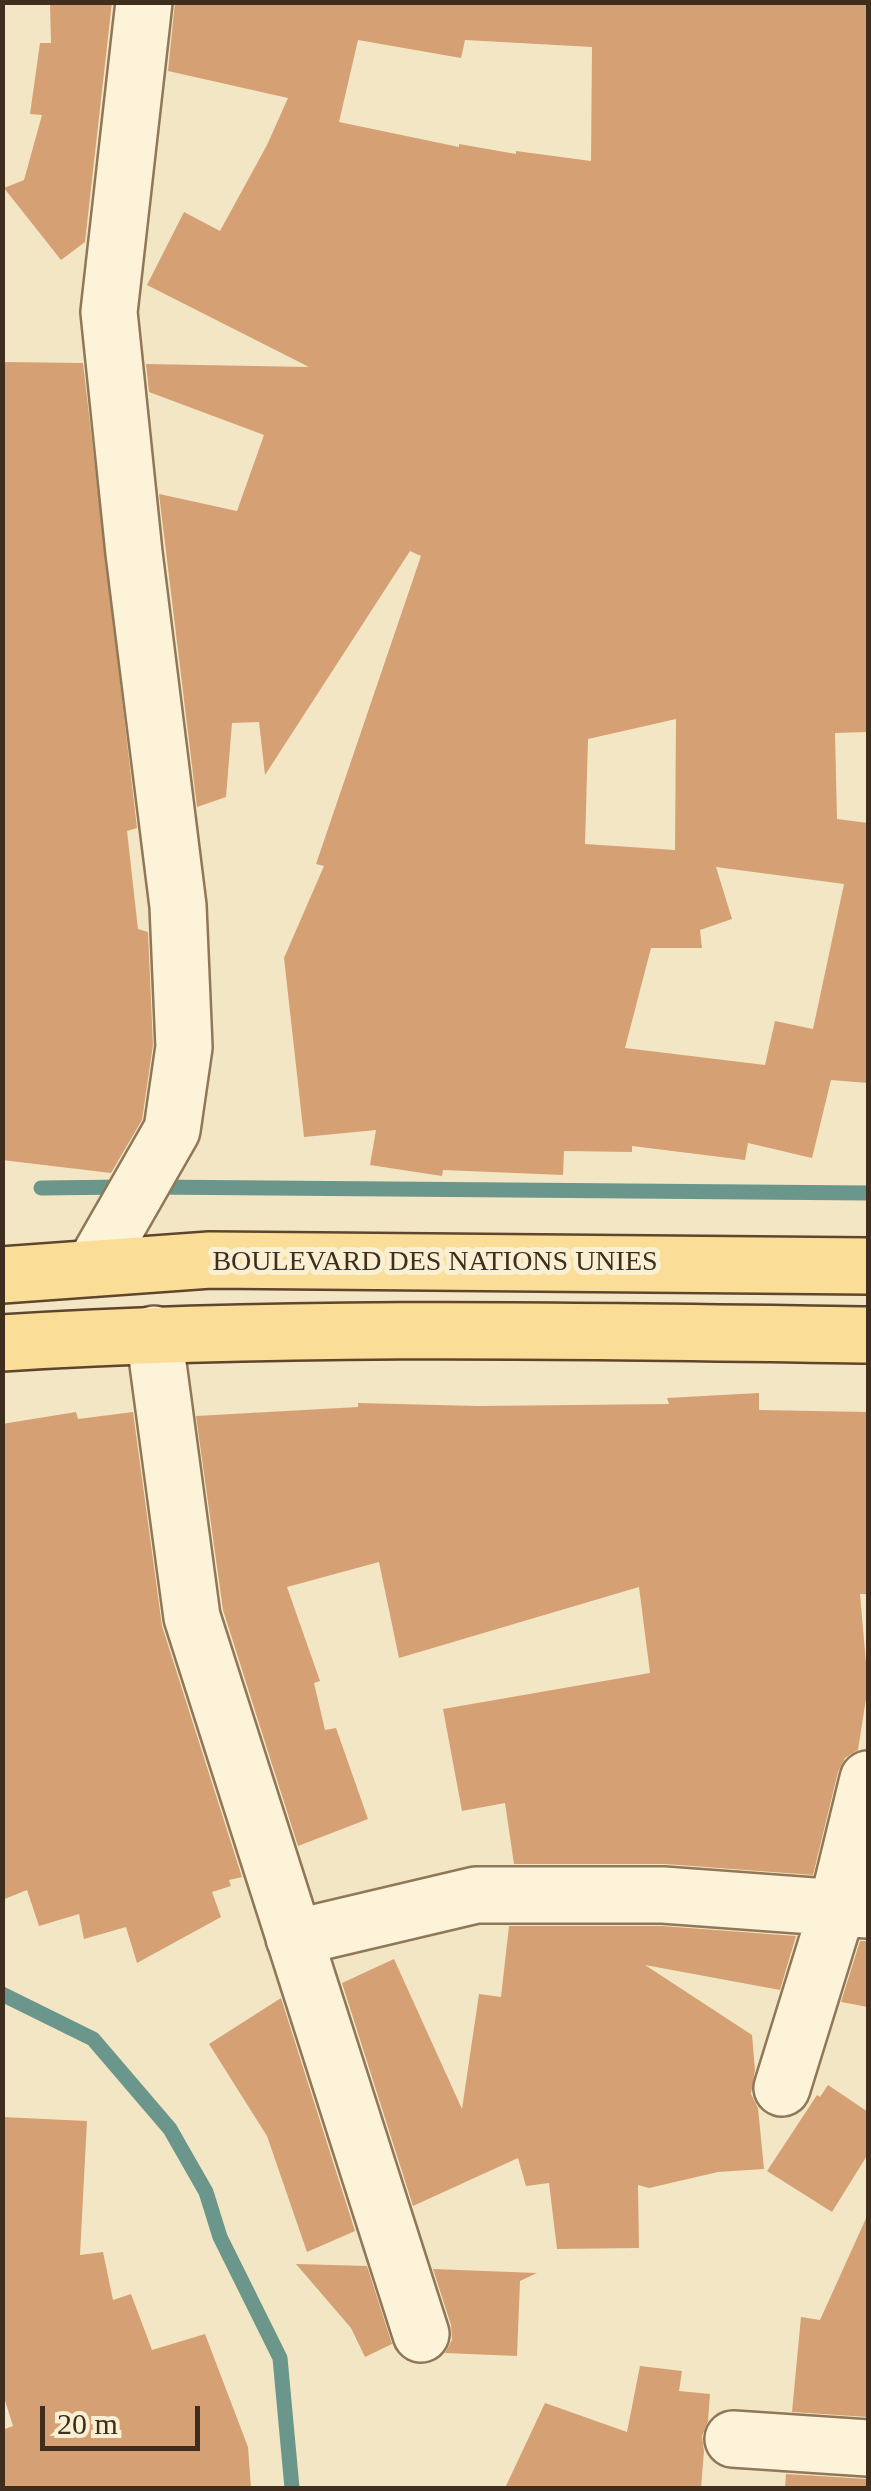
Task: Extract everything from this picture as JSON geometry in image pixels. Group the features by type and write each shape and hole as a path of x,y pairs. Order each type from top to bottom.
{"main road":[{"name":"BOULEVARD DES NATIONS UNIES","path":"2,1275 210,1260 868,1266"},
{"path":"2,1343 154,1334 398,1328 868,1335"}],"street":[{"path":"93,1268 172,1130 184,1047 178,906 134,553 110,312 144,2"},
{"path":"154,1334 192,1617 420,2334"},
{"path":"782,2088 853,1910 868,1779"},
{"path":"294,1938 476,1895 663,1895 853,1910"},
{"path":"732,2440 868,2448"}],"building":[{"path":"50,2 112,2 85,242 61,260 4,188 24,180 42,115 30,114 40,43 51,43"},
{"path":"175,2 868,2 868,732 835,733 837,819 868,823 868,1083 831,1080 812,1158 748,1143 745,1160 632,1146 632,1152 564,1151 563,1175 443,1170 442,1176 370,1165 376,1130 304,1137 284,958 324,866 316,864 421,556 410,551 265,775 259,722 232,723 226,797 197,807 159,494 237,511 264,435 149,392 146,364 309,367 147,285 184,212 220,231 288,98 168,71","holes":["358,40 461,58 465,40 592,47 591,161 459,147 339,122","676,719 675,850 585,844 588,739","716,867 844,884 813,1029 775,1021 765,1065 625,1048 651,948 702,948 700,930 732,919"]},
{"path":"2,362 83,363 137,828 127,831 138,929 148,932 153,1045 142,1120 111,1173 2,1160"},
{"path":"759,1393 759,1410 868,1412 868,1594 860,1594 868,1686 858,1750 845,1758 838,1772 813,1875 665,1864 514,1864 505,1803 462,1811 443,1709 650,1673 639,1587 399,1658 379,1562 287,1587 320,1681 314,1683 325,1730 336,1728 368,1819 298,1846 223,1610 196,1416 358,1407 358,1403 669,1404 667,1398"},
{"path":"76,1412 78,1419 133,1412 162,1626 242,1877 229,1880 231,1886 212,1892 221,1917 137,1963 126,1927 84,1939 79,1914 39,1926 27,1890 2,1900 2,1424"},
{"path":"509,1926 662,1926 796,1936 780,1990 645,1965 752,2035 755,2070 751,2094 758,2108 764,2169 718,2172 649,2188 638,2185 639,2248 557,2249 549,2183 526,2186 518,2158 413,2206 342,1983 394,1959 462,2109 479,1994 501,1997"},
{"path":"860,1941 868,1941 868,2007 841,2002"},
{"path":"281,1998 355,2231 307,2252 267,2136 209,2044"},
{"path":"828,2085 868,2112 868,2154 832,2212 767,2171 817,2095 820,2097"},
{"path":"2,2117 87,2121 80,2255 103,2252 113,2300 131,2294 152,2350 205,2334 248,2447 251,2488 2,2488 2,2430 13,2426 2,2391"},
{"path":"868,2214 868,2417 792,2412 801,2317 820,2320"},
{"path":"296,2264 367,2266 392,2344 365,2357 351,2328"},
{"path":"433,2269 537,2273 520,2281 517,2356 445,2353 452,2340 451,2325"},
{"path":"640,2366 682,2371 679,2391 710,2394 708,2421 702,2436 701,2488 505,2488 545,2403 627,2432"},
{"path":"786,2474 868,2479 868,2488 785,2488"}],"waterway":[{"path":"41,1188 127,1187"},
{"path":"150,1187 868,1193"},
{"path":"2,1994 93,2039 170,2129 206,2192 220,2237 280,2358 292,2488"}]}
